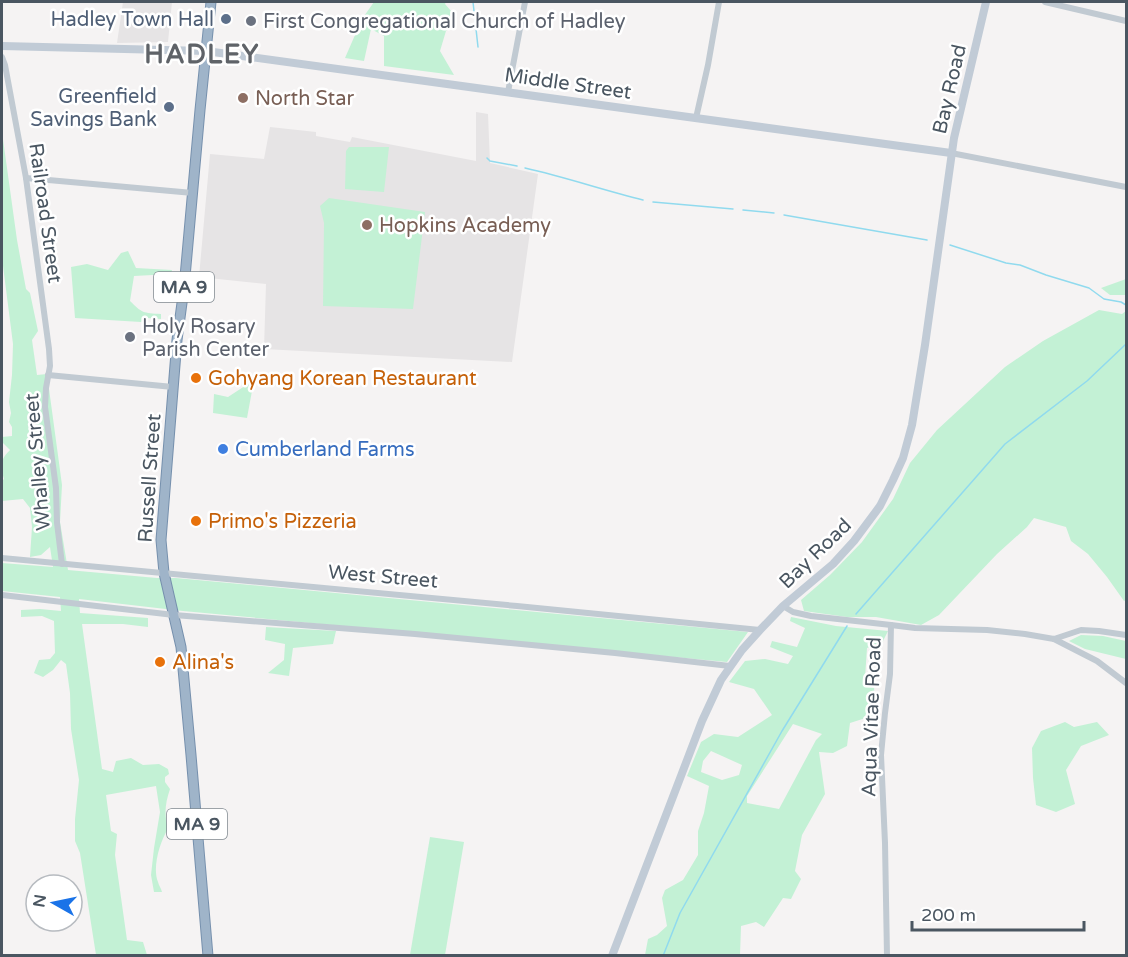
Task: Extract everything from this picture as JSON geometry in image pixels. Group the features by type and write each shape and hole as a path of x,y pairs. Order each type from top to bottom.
{"highway":[{"name":"Russell Street","path":"208,956 181,647 164,573 161,540 173,387 211,2"}],"main road":[{"name":"Bay Road","path":"612,956 702,721 730,666 783,606 833,564 859,535 887,493 903,458 912,425 925,345 951,153 986,2"},
{"name":"Middle Street","path":"2,46 206,51 951,153"}],"street":[{"path":"508,92 525,2"},
{"path":"696,118 719,2"},
{"path":"1045,2 1126,21"},
{"name":"Railroad Street","path":"2,57 26,178 49,349 48,375"},
{"name":"Middle Street","path":"951,153 1126,187"},
{"path":"26,178 193,193"},
{"name":"Whalley Street","path":"62,564 56,488 45,407 48,375 173,387"},
{"name":"West Street","path":"2,558 760,630"},
{"path":"2,595 174,615 415,634 730,666"},
{"name":"Aqua Vitae Road","path":"783,606 793,612 891,625 890,674 881,755 887,956"},
{"path":"891,625 987,630 1054,639 1097,661 1126,683"},
{"path":"1054,639 1081,630 1126,635"}],"shaded area":[{"path":"123,2 172,2 168,42 117,43"},
{"name":"Hopkins Academy","path":"476,112 488,114 490,163 538,174 512,362 264,349 266,284 199,277 210,154 264,159 270,127 316,132 316,136 350,142 352,137 476,161"}],"green space":[{"path":"374,2 446,2 445,4 457,18 446,31 440,51 454,75 384,66 384,36 371,29 364,61 345,58 362,19"},
{"path":"2,132 17,240 26,289 30,293 38,331 32,340 37,375 47,374 62,485 60,522 68,570 176,578 748,632 727,662 183,611 79,599 80,613 148,618 148,627 123,624 82,624 102,769 113,772 116,761 131,758 143,765 159,764 168,769 169,774 165,777 165,782 170,789 166,809 168,829 162,840 156,862 156,876 162,892 154,892 151,875 160,812 156,786 106,795 111,831 117,834 115,855 127,940 143,942 147,955 96,955 84,873 75,841 79,780 71,729 66,664 61,660 43,677 34,673 39,660 50,659 55,653 54,621 42,616 21,617 21,610 61,611 60,597 2,591 2,563 53,567 50,547 41,555 30,557 32,527 30,508 23,499 2,501 2,481 4,479 2,463 10,450 2,442 2,437 12,436 9,402 13,344 2,258"},
{"path":"349,147 389,147 384,192 345,189 346,151"},
{"path":"329,198 425,212 413,309 323,306 324,223 320,206"},
{"path":"128,251 136,268 172,270 171,274 134,276 130,301 143,312 161,314 161,319 147,318 141,322 75,318 71,267 87,264 108,270 121,253"},
{"path":"1126,279 1126,295 1110,295 1101,288"},
{"path":"1099,310 1122,314 1126,311 1126,600 1124,601 1088,554 1071,541 1066,527 1034,518 939,615 921,625 876,617 847,617 804,611 801,600 830,575 862,542 893,499 910,463 937,430 1005,367 1043,341"},
{"path":"254,380 247,418 213,413 214,394 228,397"},
{"path":"791,617 836,626 888,631 882,643 867,648 865,678 874,684 875,715 850,723 847,746 833,753 819,752 825,794 802,835 795,871 801,879 791,899 783,898 764,927 756,922 741,926 740,955 645,955 648,939 667,926 662,898 665,890 683,880 698,855 698,831 709,786 687,776 701,742 714,734 738,737 772,715 754,689 729,682 745,661 765,659 788,664 793,656 770,647 772,641 797,647 805,628 790,621","holes":["793,724 822,734 816,740 779,809 747,803 747,796","711,751 742,765 739,775 722,780 701,772 703,761"]},
{"path":"266,627 336,631 333,644 293,648 289,676 268,673 284,660 285,644 265,640"},
{"path":"1081,635 1103,636 1126,641 1126,659 1085,649 1069,641"},
{"path":"1065,722 1074,727 1097,722 1109,735 1081,746 1066,770 1075,804 1056,812 1036,805 1032,748 1041,731"},
{"path":"430,837 464,842 445,955 410,955"}],"waterway":[{"path":"473,2 478,47"},
{"path":"487,158 490,161 517,166"},
{"path":"525,168 643,200"},
{"path":"653,202 733,209"},
{"path":"743,210 774,213"},
{"path":"784,215 927,240"},
{"path":"950,245 1089,288 1104,299 1126,305"},
{"path":"856,614 1005,444 1087,381 1126,344"},
{"path":"663,956 680,913 782,731 847,626"}],"place":[{"name":"Hadley Town Hall","path":"226,19"},
{"name":"First Congregational Church of Hadley","path":"251,21"},
{"name":"North Star","path":"243,98"},
{"name":"Greenfield Savings Bank","path":"169,107"},
{"name":"Hopkins Academy","path":"367,225"},
{"name":"Holy Rosary Parish Center","path":"130,337"},
{"name":"Gohyang Korean Restaurant","path":"196,378"},
{"name":"Cumberland Farms","path":"223,449"},
{"name":"Primo's Pizzeria","path":"196,521"},
{"name":"Alina's","path":"160,662"}],"district":[{"name":"HADLEY","path":"202,54"}]}
